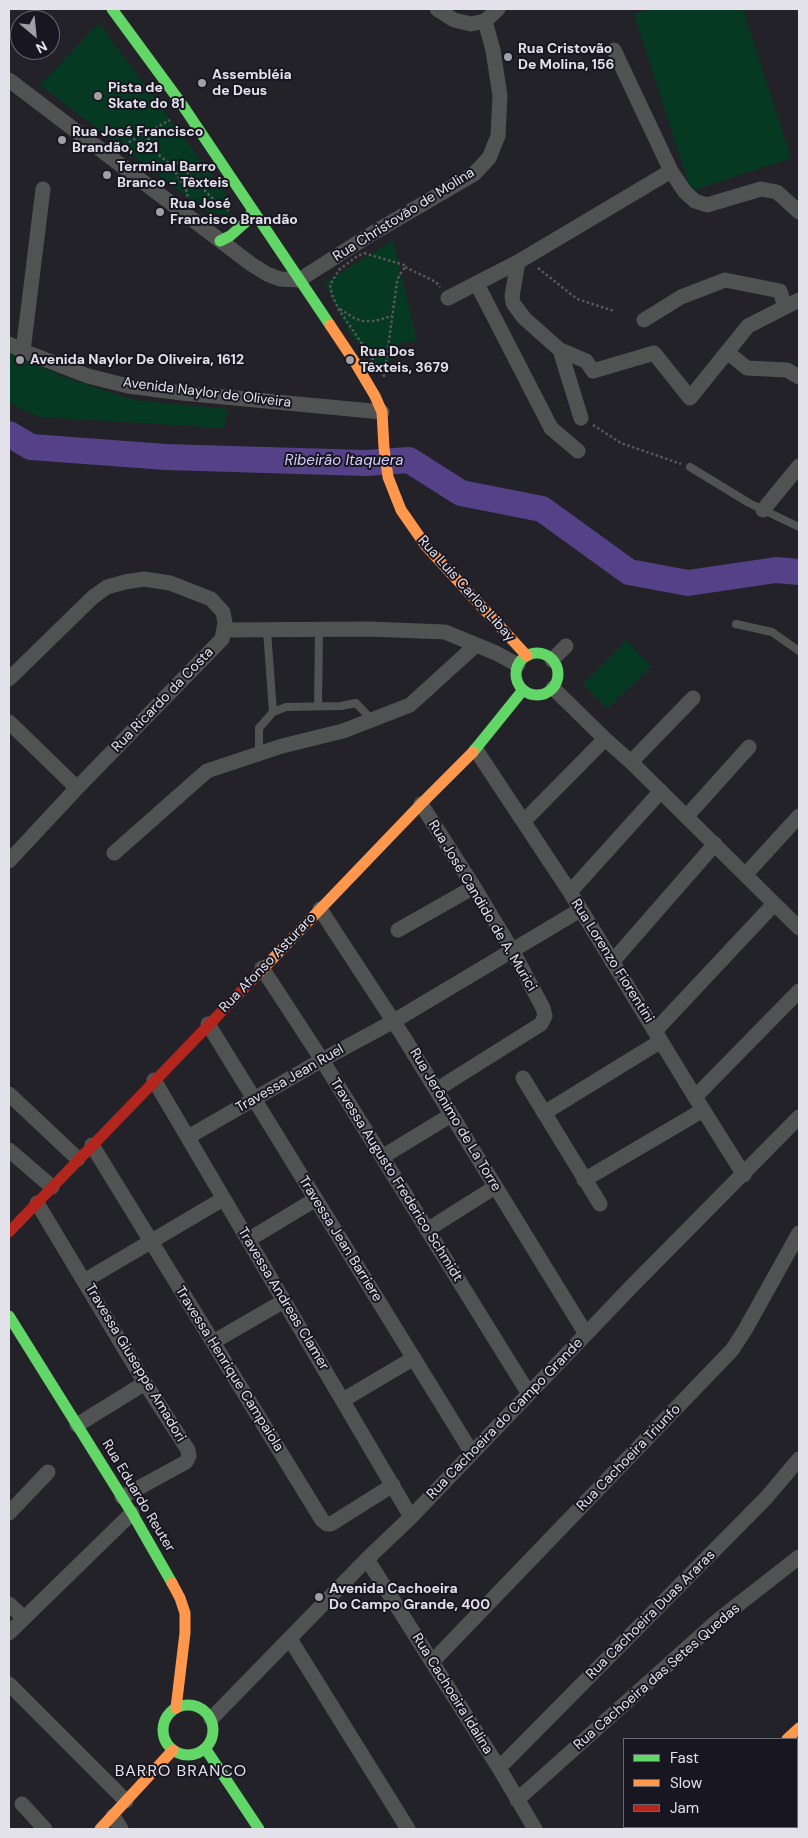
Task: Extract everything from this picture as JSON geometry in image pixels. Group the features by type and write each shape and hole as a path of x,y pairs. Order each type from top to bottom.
{"street":[{"name":"Rua Luis Carlos Libay","path":"112,9 181,103 280,249 298,280 376,396 382,412 388,477 401,510 426,546 522,661"},
{"path":"437,9 454,20 471,24 485,22 498,9"},
{"name":"Rua Christovão de Molina","path":"298,280 373,233 474,174 489,158 498,136 500,96 494,50 485,22"},
{"path":"614,50 671,171 685,192 695,201 707,205 761,189 777,192 799,212"},
{"path":"9,80 220,241 267,274 280,279 298,280"},
{"path":"448,298 521,260 671,171"},
{"path":"23,351 43,189"},
{"path":"220,241 230,236 247,221 253,210"},
{"path":"521,260 512,296 514,303 524,318 560,350 586,361 593,371 654,353 690,398 748,326 799,300"},
{"path":"644,320 681,297 725,280 780,291 785,307"},
{"path":"477,284 551,428 578,450"},
{"name":"Avenida Naylor de Oliveira","path":"9,344 88,376 128,386 382,412"},
{"path":"560,350 582,418"},
{"path":"727,352 747,368 787,370 799,377"},
{"path":"763,510 799,466"},
{"path":"9,680 93,597 107,587 144,579 170,584 211,599 223,612 224,630 445,632 522,661 540,654 552,660 558,674 553,688 542,695 528,694 523,690 516,678 522,661"},
{"name":"Rua Ricardo da Costa","path":"9,861 222,639 224,630"},
{"path":"114,853 207,771 282,746 343,731 410,705 476,645"},
{"path":"552,660 566,646"},
{"path":"553,688 687,816 799,928"},
{"name":"Rua Afonso Asturaro","path":"9,1232 420,804 476,750 523,690"},
{"path":"631,762 693,698"},
{"path":"9,722 77,788"},
{"path":"524,821 605,739"},
{"path":"687,816 749,747"},
{"name":"Rua Lorenzo Fiorentini","path":"476,750 570,892 744,1175"},
{"path":"570,892 661,791"},
{"name":"Rua José Candido de A. Murici","path":"420,804 512,950 543,1008 545,1016 540,1024 436,1090"},
{"path":"746,874 799,816"},
{"path":"612,962 715,844"},
{"path":"398,930 474,887"},
{"path":"544,1113 658,1036 774,904"},
{"name":"Rua Jerônimo de La Torre","path":"320,909 394,1021 586,1334"},
{"name":"Travessa Jean Ruel","path":"188,1137 394,1021 580,910"},
{"name":"Travessa Augusto Frederico Schmidt","path":"262,968 322,1060 529,1394"},
{"path":"584,1180 699,1104 799,990"},
{"name":"Travessa Jean Barriere","path":"208,1024 472,1453"},
{"path":"523,1078 600,1204"},
{"name":"Travessa Andreas Clamer","path":"154,1080 394,1485 411,1517"},
{"path":"9,1094 78,1159"},
{"path":"382,1157 451,1116"},
{"name":"Rua Cachoeira do Campo Grande","path":"211,1720 799,1117"},
{"name":"Travessa Henrique Campaiola","path":"92,1145 318,1514 327,1524 331,1524 394,1485"},
{"path":"9,1150 52,1187"},
{"path":"426,1230 495,1187"},
{"path":"84,1281 223,1199"},
{"path":"248,1240 316,1199"},
{"name":"Travessa Giuseppe Amadori","path":"37,1203 145,1383 188,1450 189,1460 122,1497"},
{"name":"Rua Cachoeira Triunfo","path":"432,1662 732,1350 758,1308 799,1233"},
{"path":"213,1342 284,1301"},
{"name":"Rua Eduardo Reuter","path":"9,1316 132,1513 180,1598 185,1613 185,1633 176,1708"},
{"path":"343,1400 414,1358"},
{"path":"77,1424 145,1383"},
{"name":"Rua Cachoeira Duas Araras","path":"499,1768 766,1498 799,1459"},
{"path":"9,1513 48,1472"},
{"path":"9,1633 132,1513"},
{"name":"Rua Cachoeira das Setes Quedas","path":"517,1800 717,1621 799,1557"},
{"name":"Rua Cachoeira Idalina","path":"367,1559 499,1768 535,1829"},
{"path":"9,1604 24,1618"},
{"path":"290,1639 408,1829"},
{"path":"9,1684 126,1801"},
{"path":"193,1705 201,1708 211,1720 213,1735 205,1748 198,1753 189,1755 173,1750 164,1736 166,1719 176,1708 193,1705"},
{"path":"788,1738 799,1728"},
{"path":"205,1748 259,1829"},
{"path":"100,1829 173,1750"},
{"path":"22,1804 45,1829"},
{"path":"113,1816 122,1829"}],"lane":[{"path":"690,467 763,510 799,527"},
{"path":"736,624 772,632 799,651"},
{"path":"267,630 273,712"},
{"path":"318,706 320,630"},
{"path":"259,754 260,728 273,712 286,707 341,706 356,703 372,720"}],"path":[{"path":"107,155 175,117 180,111 181,103"},
{"path":"145,134 160,156 170,164 186,190 189,203"},
{"path":"170,164 178,163 214,200 247,221"},
{"path":"405,268 399,276 384,376 337,307 330,285 340,270 364,253 404,265 405,268 436,282 448,298"},
{"path":"521,260 577,299 614,311"},
{"path":"337,307 362,321 375,321 392,316"},
{"path":"582,418 621,443 690,467"}],"green space":[{"path":"651,9 743,9 791,158 691,191 634,14"},
{"path":"99,23 227,196 229,215 207,212 40,85"},
{"path":"393,240 417,341 401,343 384,370 350,334 325,283"},
{"path":"9,351 63,377 134,400 228,409 224,428 40,417 9,403"},
{"path":"627,640 651,667 607,709 583,684"}],"waterway":[{"name":"Ribeirão Itaquera","path":"9,434 31,447 166,457 366,463 409,460 461,493 542,509 629,572 688,583 776,570 799,572"}],"traffic: fast":[{"path":"112,9 181,103 330,325"},
{"path":"220,241 230,236 247,221 253,210"},
{"path":"537,653 552,659 558,674 552,689 537,695 522,689 516,674 522,659 537,653"},
{"path":"473,752 523,690"},
{"path":"9,1316 132,1513 172,1583"},
{"path":"188,1705 202,1709 209,1716 213,1730 209,1744 202,1751 188,1755 174,1751 167,1744 163,1730 167,1716 174,1709 188,1705"},
{"path":"205,1748 259,1829"}],"traffic: slow":[{"path":"330,325 356,364 382,412 388,477 401,510 426,546 527,656"},
{"path":"257,975 473,752"},
{"path":"172,1583 185,1613 185,1633 176,1708"},
{"path":"788,1738 799,1728"},
{"path":"100,1829 173,1750"}],"traffic: jam":[{"path":"9,1232 257,975"}],"place":[{"name":"Rua Cristovão De Molina, 156","path":"508,57"},
{"name":"Assembléia de Deus","path":"202,83"},
{"name":"Pista de Skate do 81","path":"98,96"},
{"name":"Rua José Francisco Brandão, 821","path":"62,140"},
{"name":"Terminal Barro Branco - Têxteis","path":"107,175"},
{"name":"Rua José Francisco Brandão","path":"160,212"},
{"name":"Avenida Naylor De Oliveira, 1612","path":"20,360"},
{"name":"Rua Dos Têxteis, 3679","path":"350,360"},
{"name":"Avenida Cachoeira Do Campo Grande, 400","path":"319,1597"}],"district":[{"name":"BARRO BRANCO","path":"181,1772"}]}
